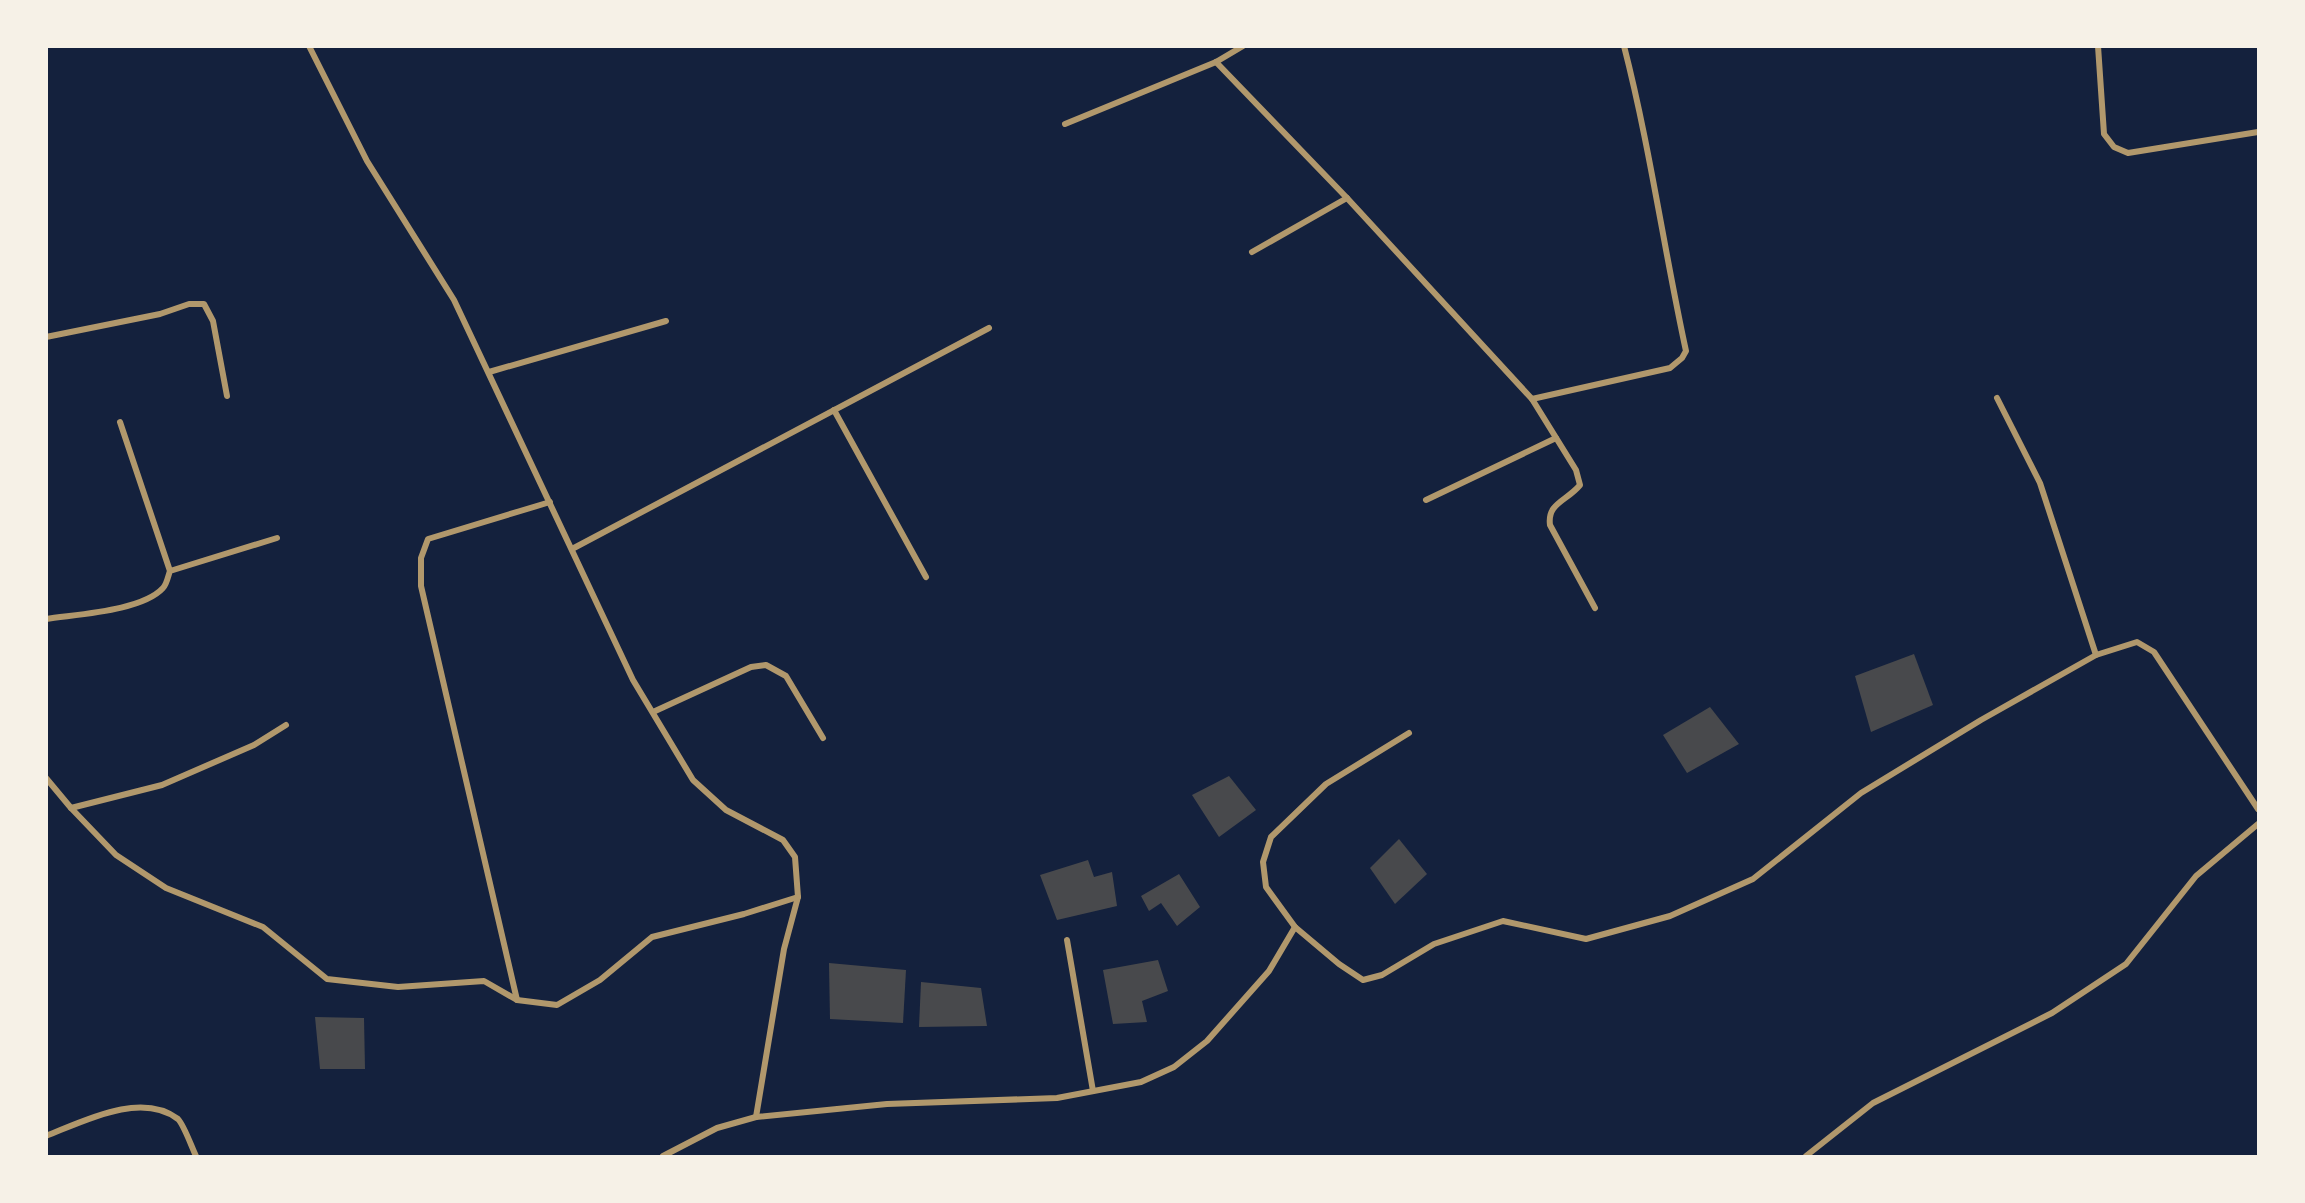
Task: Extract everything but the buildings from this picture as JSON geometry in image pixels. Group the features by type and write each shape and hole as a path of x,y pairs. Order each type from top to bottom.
{"street":[{"path":"309,46 367,161 414,232 454,300 633,680 693,780 726,810 783,840 795,857 798,897 784,949 756,1117"},
{"path":"1065,124 1216,62 1243,46"},
{"path":"1532,399 1670,368 1682,358 1686,351 1667,264 1639,103 1624,46"},
{"path":"2098,46 2104,134 2114,147 2128,153 2259,132"},
{"path":"1216,62 1347,198 1532,399 1576,470 1580,484 1572,495 1552,508 1549,516 1550,525 1594,609"},
{"path":"1252,252 1347,198"},
{"path":"46,337 160,314 189,304 204,304 213,321 227,396"},
{"path":"489,372 666,321"},
{"path":"572,549 989,328"},
{"path":"1997,398 2040,483 2096,655"},
{"path":"834,410 926,577"},
{"path":"46,619 119,607 149,599 165,587 170,571 120,422"},
{"path":"1426,500 1556,438"},
{"path":"517,1000 421,586 421,558 428,539 550,502"},
{"path":"170,571 277,538"},
{"path":"1409,734 1326,784 1271,837 1263,862 1266,887 1295,927 1339,964 1363,980 1382,975 1434,944 1503,921 1586,939 1670,916 1753,879 1861,793 1981,720 2096,655 2137,642 2154,652 2259,809"},
{"path":"653,712 751,667 766,665 786,676 823,738"},
{"path":"71,808 162,785 254,745 286,725"},
{"path":"46,778 116,855 166,888 263,927 327,979 398,987 483,981 517,1000 556,1005 600,980 652,937 744,914 798,897"},
{"path":"1806,1156 1873,1103 2052,1013 2126,964 2196,876 2259,824"},
{"path":"663,1156 717,1128 756,1117 887,1104 1057,1098 1141,1082 1174,1067 1207,1041 1269,971 1295,927"},
{"path":"1067,940 1094,1091"},
{"path":"46,1136 106,1112 153,1107 179,1120 196,1156"}]}
